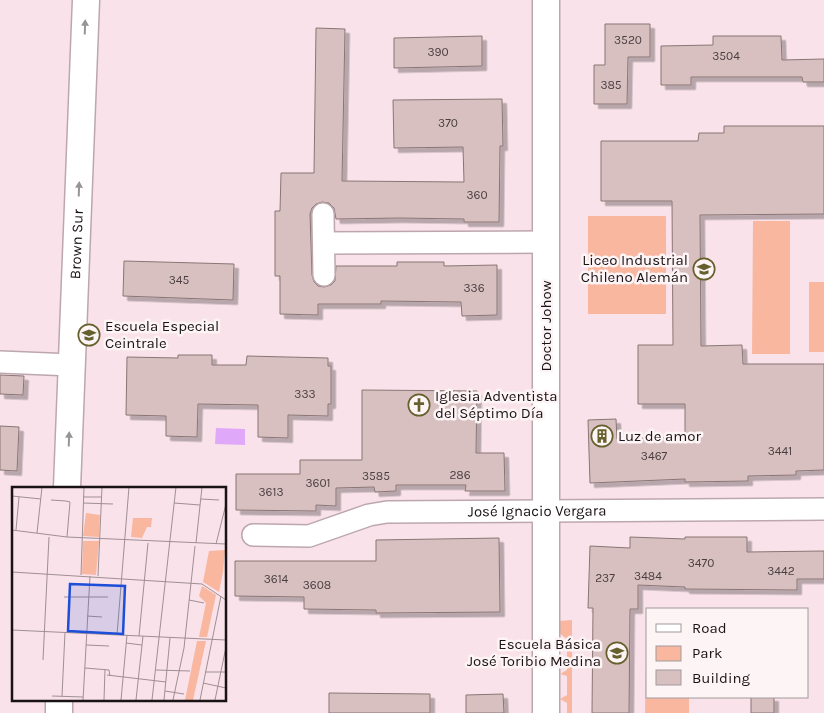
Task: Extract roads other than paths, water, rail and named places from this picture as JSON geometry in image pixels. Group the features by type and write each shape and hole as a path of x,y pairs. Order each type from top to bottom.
{"street":[{"name":"Brown Sur","path":"68,487 86,0"},
{"name":"Doctor Johow","path":"546,0 546,713"},
{"path":"324,214 324,275"},
{"path":"324,243 546,242"},
{"path":"0,362 72,365"},
{"name":"José Ignacio Vergara","path":"253,536 310,536 377,513 824,509"},
{"path":"59,713 60,700"}],"place":[{"name":"Liceo Industrial Chileno Alemán","path":"704,269"},
{"name":"Escuela Especial Ceintrale","path":"89,335"},
{"name":"Iglesia Adventista del Séptimo Día","path":"419,405"},
{"name":"Luz de amor","path":"602,436"},
{"name":"Escuela Básica José Toribio Medina","path":"617,653"}]}
